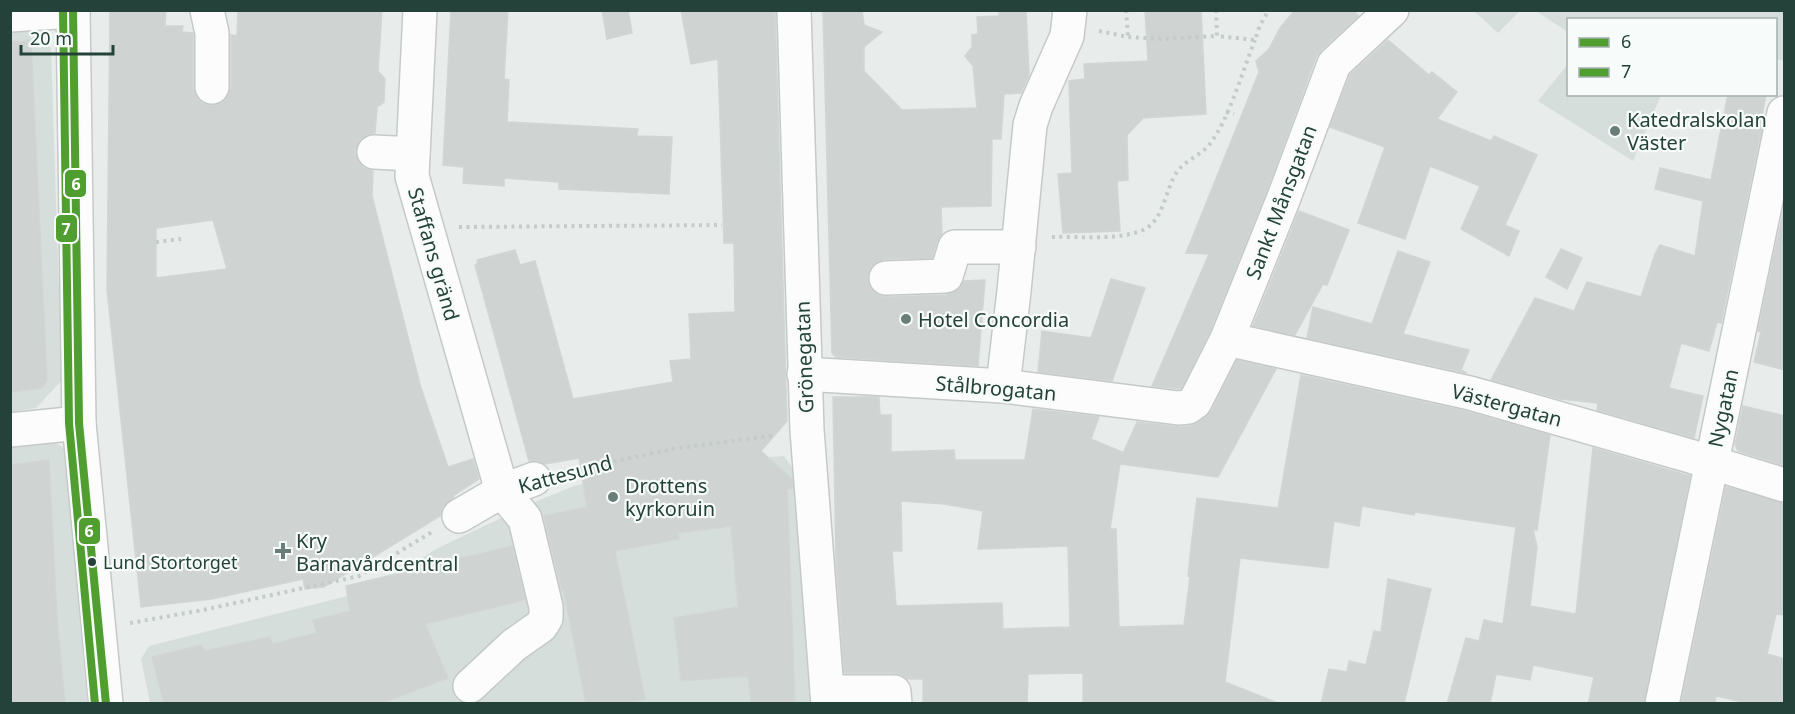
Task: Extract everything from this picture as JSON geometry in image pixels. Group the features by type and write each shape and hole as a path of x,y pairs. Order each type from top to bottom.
{"street":[{"path":"207,10 212,33 212,87"},
{"name":"Staffans gränd","path":"420,10 412,176 502,491"},
{"name":"Grönegatan","path":"794,10 804,374 828,698"},
{"name":"Sankt Månsgatan","path":"1188,407 1195,402 1227,339 1334,64 1392,10"},
{"path":"10,15 73,11 80,423 106,704"},
{"path":"1002,386 1030,125 1070,19"},
{"name":"Nygatan","path":"1662,704 1785,113"},
{"path":"374,152 413,154"},
{"path":"886,278 946,276 954,248 1019,242"},
{"name":"Västergatan","path":"1227,339 1470,393 1785,485"},
{"name":"Stålbrogatan","path":"804,374 1002,386 1178,408 1188,407"},
{"path":"10,430 80,423"},
{"name":"Kattesund","path":"459,516 502,491 534,479"},
{"path":"470,686 514,645 541,626 546,618 546,607 525,519 502,491"},
{"path":"828,698 894,692 895,704"}],"path":[{"path":"1126,10 1128,37"},
{"path":"1216,10 1218,36"},
{"path":"1019,242 1125,236 1150,226 1156,219 1177,172 1189,160 1207,148 1226,112 1260,25 1269,10"},
{"path":"1070,19 1128,37 1164,39 1218,36 1255,40"},
{"path":"1226,112 1234,114"},
{"path":"426,228 722,225"},
{"path":"156,242 181,239"},
{"name":"Kattesund","path":"534,479 581,467 673,449 807,430"},
{"path":"99,629 203,610 359,576 459,516"}],"shaded area":[{"path":"1474,11 1520,11 1498,33"},
{"name":"Katedralskolan Väster","path":"1536,11 1784,11 1784,61 1777,59 1777,18 1567,18 1567,31"},
{"path":"25,28 51,48 62,380 36,408 11,412 10,29"},
{"name":"Katedralskolan Väster","path":"1567,65 1567,96 1661,96 1633,161 1538,101"},
{"path":"53,441 70,452 93,703 11,703 10,446"},
{"path":"784,456 799,477 820,703 150,703 141,659 149,646 371,590 438,548 574,486 676,463"}],"building":[{"path":"110,10 166,10 165,26 183,26 182,32 193,33 193,88 202,103 211,106 221,103 228,96 231,87 231,35 237,36 238,10 382,10 378,71 385,79 384,102 377,107 375,133 366,135 359,141 355,152 363,167 373,171 372,196 421,388 448,467 473,459 479,479 454,495 443,506 440,516 324,587 305,589 303,579 212,599 141,607 107,289","holes":["213,220 227,269 156,278 156,228"]},
{"path":"451,10 508,10 504,79 509,80 507,122 638,129 637,136 672,137 669,194 559,189 559,182 504,178 504,186 463,183 464,167 443,165"},
{"path":"602,10 628,10 632,33 607,39"},
{"path":"681,10 775,10 787,421 761,451 792,479 793,488 787,489 795,704 751,704 748,676 681,681 674,618 738,607 731,526 678,533 679,539 615,551 645,699 625,704 586,704 564,591 562,591 544,516 587,507 579,458 545,464 529,461 475,265 478,263 477,260 515,250 520,265 535,261 573,399 673,382 670,361 691,359 689,314 735,312 734,243 724,243 718,59 691,64"},
{"path":"823,10 862,10 864,25 882,32 864,47 864,71 902,110 977,108 973,66 965,56 972,47 972,35 978,34 977,17 999,16 999,10 1026,10 1029,75 1021,93 1004,94 1001,139 992,139 991,206 941,207 942,235 937,241 932,258 885,259 877,262 870,269 867,278 870,288 878,295 887,297 947,295 958,290 964,281 985,280 978,366 836,357 832,353"},
{"path":"1145,10 1201,10 1206,114 1143,118 1127,135 1128,180 1117,181 1120,231 1063,233 1058,174 1072,173 1069,81 1085,79 1084,64 1148,61"},
{"path":"1295,10 1352,10 1359,16 1316,57 1266,193 1210,331 1181,389 1152,386 1209,254 1186,253 1259,72 1256,61 1269,49 1280,28"},
{"path":"1388,40 1429,75 1432,72 1457,92 1437,119 1491,141 1494,136 1537,155 1505,225 1519,231 1509,256 1461,229 1480,186 1430,166 1405,239 1358,223 1385,147 1330,127 1350,75"},
{"path":"31,41 47,380 42,388 10,392 10,42"},
{"path":"1728,96 1766,96 1760,127 1762,127 1721,323 1717,322 1709,351 1681,343 1669,388 1703,396 1694,438 1597,410 1598,403 1560,399 1491,380 1535,298 1574,311 1587,282 1641,297 1660,245 1695,256 1703,201 1655,189 1660,168 1711,180"},
{"path":"1785,203 1785,370 1754,362 1761,332 1758,331"},
{"path":"1299,211 1349,230 1327,285 1323,284 1295,335 1253,326"},
{"path":"1561,249 1582,258 1567,289 1546,277"},
{"path":"1398,251 1430,262 1403,334 1469,350 1461,370 1467,373 1307,338 1313,307 1372,324"},
{"path":"1111,279 1145,288 1112,381 1038,372 1042,331 1091,338"},
{"path":"1237,360 1276,369 1218,477 1120,464 1110,529 1116,529 1119,627 1184,625 1197,498 1278,508 1301,375 1465,411 1550,435 1537,530 1533,530 1537,547 1530,606 1576,614 1593,448 1690,476 1644,704 1588,704 1594,677 1533,665 1530,680 1496,674 1490,704 1447,704 1466,638 1479,641 1484,620 1503,624 1516,527 1415,512 1414,515 1362,506 1359,526 1334,521 1328,568 1240,558 1225,682 1275,702 1274,704 1083,704 1083,673 1028,674 1027,704 923,704 923,679 907,679 894,673 844,673 836,561 833,397 879,397 880,415 891,415 891,452 954,450 955,460 1025,460 1033,409 1099,417 1091,439 1122,452 1121,458 1137,422 1190,426 1206,417 1212,410","holes":["901,501 945,504 983,511 978,549 1068,546 1070,627 1003,629 1002,603 896,606 892,551 902,551"]},
{"path":"1743,406 1785,416 1785,466 1738,451 1735,445"},
{"path":"49,460 57,619 65,704 10,704 10,465"},
{"path":"1726,487 1785,503 1785,615 1776,614 1767,654 1785,659 1785,704 1752,704 1716,696 1715,704 1681,704"},
{"path":"512,546 525,600 425,624 448,678 379,704 164,704 152,657 202,645 204,651 270,637 272,644 317,633 313,620 350,611 346,586"},
{"path":"1388,579 1431,589 1404,704 1321,704 1329,669 1347,672 1349,661 1366,665 1374,631 1381,632"}],"transit line":[{"name":"7","path":"63,10 69,423 95,704"},
{"name":"6","path":"73,10 79,423 106,704"}],"place":[{"name":"Katedralskolan Väster","path":"1615,131"},
{"name":"Hotel Concordia","path":"906,319"},
{"name":"Drottens kyrkoruin","path":"613,497"},
{"name":"Kry Barnavårdcentral","path":"283,551"},
{"name":"Lund Stortorget","path":"92,562"}]}
